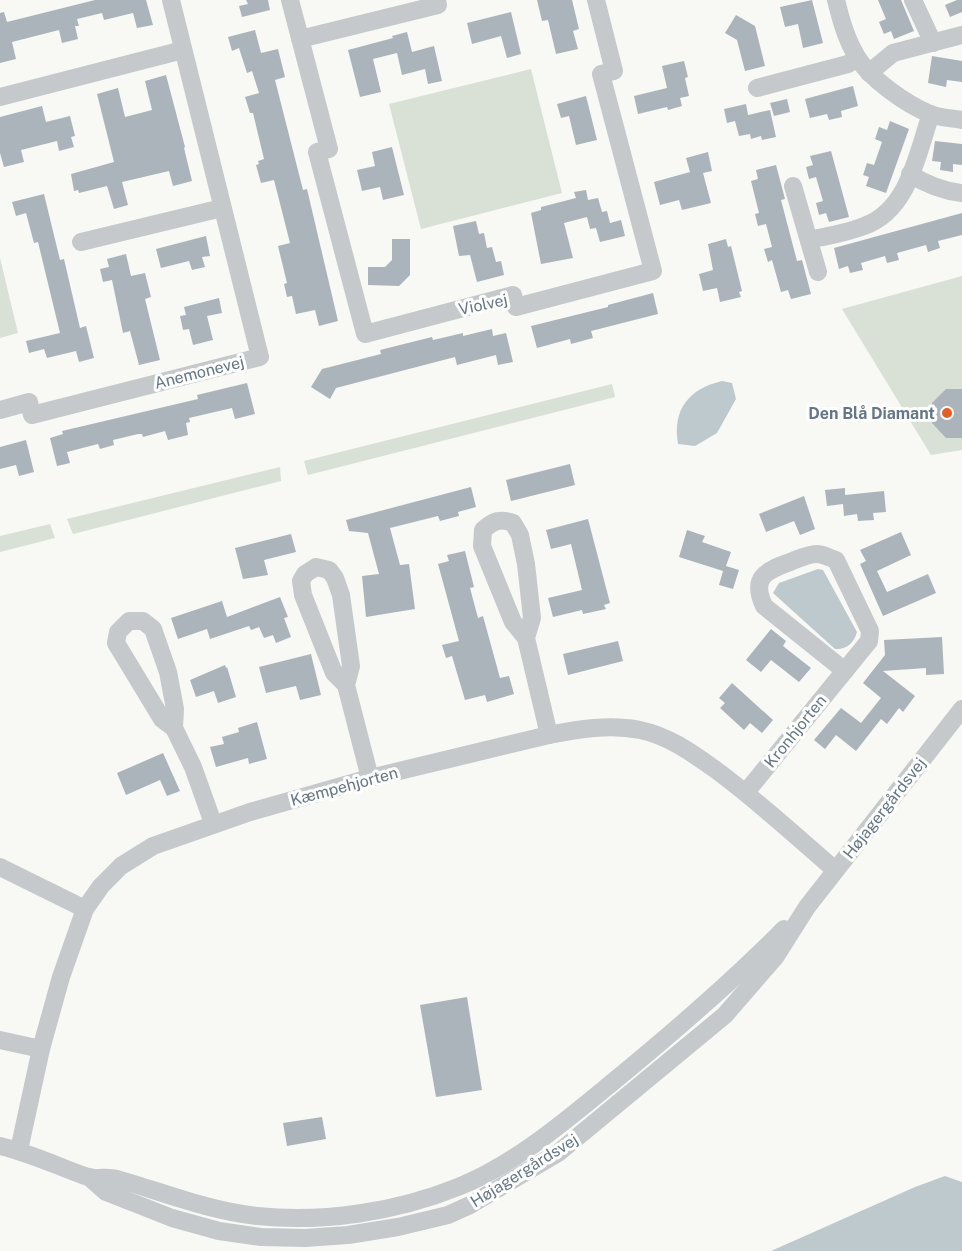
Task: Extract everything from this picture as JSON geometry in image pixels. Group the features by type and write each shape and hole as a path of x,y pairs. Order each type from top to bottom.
{"street":[{"name":"Anemonevej","path":"0,410 29,402 32,415 260,357 171,0"},
{"name":"Violvej","path":"290,0 329,149 317,152 365,334 513,295 516,307 653,271 601,74 614,71 596,0"},
{"path":"300,39 438,5 437,0"},
{"path":"836,0 843,28 857,57 869,73 898,96 931,114 962,120"},
{"path":"913,0 933,43"},
{"path":"869,73 893,53 962,35"},
{"path":"0,97 183,50"},
{"path":"757,88 848,64 857,57"},
{"path":"809,240 864,226 879,219 892,208 904,192 931,114"},
{"path":"910,174 926,184 947,192 962,193"},
{"path":"793,186 818,272"},
{"path":"81,242 222,208"},
{"path":"526,638 532,618 526,564 520,535 513,523 503,519 491,522 483,530 482,546 513,622 526,638 549,735"},
{"name":"Kronhjorten","path":"746,792 869,641 870,631 836,560 820,554 811,555 770,569 761,578 758,593 764,606 845,670"},
{"path":"346,685 334,673 303,595 301,581 305,574 316,567 329,570 335,578 340,595 351,666 346,685 369,778"},
{"path":"174,728 175,709 168,672 153,629 143,621 129,621 118,632 116,643 162,719 174,728 193,767 213,823"},
{"name":"Højagergårdsvej","path":"0,1146 19,1150 89,1177 106,1192 172,1218 219,1231 261,1237 305,1238 348,1235 398,1227 448,1215 508,1184 558,1153 725,1015 776,956 807,907 962,709"},
{"name":"Kæmpehjorten","path":"19,1150 41,1049 61,977 85,909 101,886 121,866 153,846 213,823 369,778 549,735 578,729 639,730 685,748 746,792 835,870"},
{"path":"0,867 85,909"},
{"path":"0,1040 41,1049"}],"shaded area":[{"path":"531,69 562,193 421,229 389,104"},
{"path":"0,258 18,333 0,338"},
{"path":"962,276 962,450 931,455 842,309"},
{"path":"722,381 732,383 736,399 717,433 695,446 678,444 678,421 685,402 700,389"},
{"path":"612,384 615,397 308,475 304,461"},
{"path":"280,467 281,481 73,534 67,519"},
{"path":"50,524 55,538 0,552 0,536"},
{"path":"818,569 823,570 857,632 852,642 846,647 835,649 773,593 779,583"},
{"path":"945,1176 962,1182 962,1251 771,1251 915,1187"}],"building":[{"path":"95,0 146,0 153,25 137,28 133,13 104,20 102,13 77,19 79,26 75,26 78,39 62,43 59,30 12,42 16,59 0,63 0,13 4,12 7,22"},
{"path":"246,0 268,0 270,10 242,17 239,6 248,4"},
{"path":"537,0 572,0 579,29 573,31 578,49 556,54 548,20 542,21"},
{"path":"812,0 823,43 803,48 798,24 785,27 780,7"},
{"path":"878,0 901,0 914,31 894,39 891,31 884,34 879,22 886,19"},
{"path":"962,0 962,12 950,17 945,5"},
{"path":"511,12 521,54 507,58 501,36 472,44 467,23"},
{"path":"736,15 755,26 765,66 745,71 737,40 725,33"},
{"path":"255,30 261,53 278,49 285,77 275,80 303,190 307,189 338,321 319,326 315,310 296,314 292,296 287,297 284,284 287,283 278,246 290,243 274,180 261,183 256,165 259,164 258,161 264,159 253,113 250,113 245,97 259,93 252,71 247,73 239,48 232,51 228,37"},
{"path":"407,32 412,52 434,46 442,81 428,84 425,69 402,75 397,53 373,59 381,92 360,97 348,50"},
{"path":"932,56 962,61 962,82 947,80 946,87 928,83"},
{"path":"684,61 689,96 680,98 682,106 638,114 634,96 667,88 662,66"},
{"path":"166,75 192,181 173,186 169,171 122,182 128,205 114,209 107,186 79,193 78,190 74,191 71,174 114,162 97,94 118,88 125,117 152,110 145,81"},
{"path":"853,86 858,106 841,111 842,117 829,120 827,114 810,118 805,99"},
{"path":"586,96 597,140 576,145 569,116 561,118 557,104"},
{"path":"787,99 790,112 774,116 770,103"},
{"path":"746,104 748,115 770,110 776,137 762,140 761,136 751,139 750,134 739,136 735,121 727,123 724,109"},
{"path":"42,106 46,122 70,116 75,136 71,137 74,147 59,151 57,141 21,150 24,162 4,167 0,153 0,117"},
{"path":"890,121 909,129 886,193 866,186 869,177 863,175 867,163 874,165 882,142 875,139 879,127 887,130"},
{"path":"935,141 962,144 962,165 953,164 953,172 940,170 941,162 932,161"},
{"path":"392,147 404,195 383,200 380,187 362,191 357,170 375,166 372,152"},
{"path":"831,151 849,217 829,222 826,213 819,215 816,203 823,201 816,177 809,179 806,167 813,165 810,156"},
{"path":"708,152 712,171 703,173 711,203 682,210 679,200 660,205 654,182 690,172 686,158"},
{"path":"776,165 785,199 781,200 797,261 802,260 811,294 791,299 788,290 781,292 772,260 768,262 764,249 772,247 766,224 758,226 755,214 759,213 751,181 758,179 756,170"},
{"path":"586,190 588,200 598,198 602,212 607,211 610,223 621,220 625,236 600,242 596,228 590,229 587,217 564,223 573,258 541,264 531,213 541,210 541,207 576,198 574,192"},
{"path":"44,194 60,260 64,259 80,328 86,326 94,358 79,362 76,351 47,358 44,349 29,353 26,341 60,333 38,242 34,243 26,213 16,216 12,202"},
{"path":"962,213 962,235 938,241 940,248 928,252 926,245 897,253 899,260 887,263 885,256 861,263 863,270 850,273 848,266 839,269 834,248"},
{"path":"476,221 479,234 484,233 487,248 492,247 496,262 501,261 504,275 477,282 470,255 459,256 453,226"},
{"path":"206,236 210,256 202,257 205,267 192,270 189,261 161,268 156,249"},
{"path":"392,239 410,239 410,275 399,286 368,285 368,267 385,267 392,260"},
{"path":"726,239 728,247 731,246 742,291 739,292 741,297 720,302 717,288 703,291 699,274 713,270 708,244"},
{"path":"126,254 131,276 145,273 151,297 145,299 160,360 139,365 130,331 123,333 112,280 103,282 100,269 109,267 107,259"},
{"path":"653,293 658,314 591,331 593,338 571,344 570,339 537,348 531,326"},
{"path":"219,298 222,313 207,316 213,340 193,345 189,329 183,330 180,316 186,315 184,307"},
{"path":"492,329 493,336 506,333 513,362 498,365 496,355 457,365 455,357 336,388 330,399 311,387 322,369 381,354 380,350 432,337 433,340 463,333 463,336"},
{"path":"247,383 255,414 235,419 232,408 189,418 190,422 186,423 188,435 168,440 165,431 143,437 142,434 138,434 113,440 114,445 100,449 98,444 67,452 70,463 57,466 50,438 63,434 62,431 198,399 197,395"},
{"name":"Den Blå Diamant","path":"946,389 962,389 962,438 946,438 932,423 932,403"},
{"path":"26,440 34,472 19,476 16,465 0,469 0,447"},
{"path":"570,464 575,485 511,501 506,480"},
{"path":"471,487 476,507 458,512 459,516 440,521 438,516 390,528 400,565 409,564 415,609 366,617 362,576 379,574 368,533 349,531 346,520"},
{"path":"845,488 845,495 884,491 886,512 873,513 874,520 858,521 857,514 844,516 843,504 827,506 825,490"},
{"path":"804,496 815,529 800,535 794,521 766,532 759,514"},
{"path":"588,519 610,603 604,605 606,609 583,614 582,610 553,617 548,598 582,590 571,544 551,549 546,530"},
{"path":"687,530 705,536 702,542 731,552 726,566 739,570 733,589 719,585 723,571 679,557"},
{"path":"901,532 911,555 877,571 887,592 928,574 936,593 883,616 860,564 866,561 860,550"},
{"path":"291,534 296,552 264,560 268,575 243,579 235,548"},
{"path":"465,551 474,587 470,588 478,618 483,616 500,678 509,676 514,694 487,702 485,695 465,700 452,656 446,658 442,645 459,641 438,564 449,561 447,555"},
{"path":"280,597 288,617 284,618 291,637 276,643 273,635 264,638 259,627 251,630 249,626 210,639 207,629 178,639 171,618 222,601 227,617"},
{"path":"771,629 786,641 783,646 811,668 799,682 771,660 761,672 746,660"},
{"path":"942,637 944,674 926,675 926,668 883,671 915,696 903,712 899,708 887,724 881,719 856,751 836,735 825,749 814,740 841,708 861,723 881,698 863,683 885,655 884,640"},
{"path":"618,641 623,661 568,675 563,654"},
{"path":"311,654 321,695 300,700 296,686 266,693 259,667"},
{"path":"225,665 236,697 218,703 214,691 196,697 190,680"},
{"path":"732,683 773,720 762,733 750,723 744,730 720,708 725,703 719,698"},
{"path":"257,722 267,759 249,764 248,758 216,767 210,747 224,744 222,737 239,732 238,728"},
{"path":"163,753 180,791 167,796 160,780 126,795 117,773"},
{"path":"467,997 482,1090 436,1097 420,1005"},
{"path":"322,1117 326,1139 287,1146 283,1123"}],"place":[{"name":"Den Blå Diamant","path":"947,413"}]}
